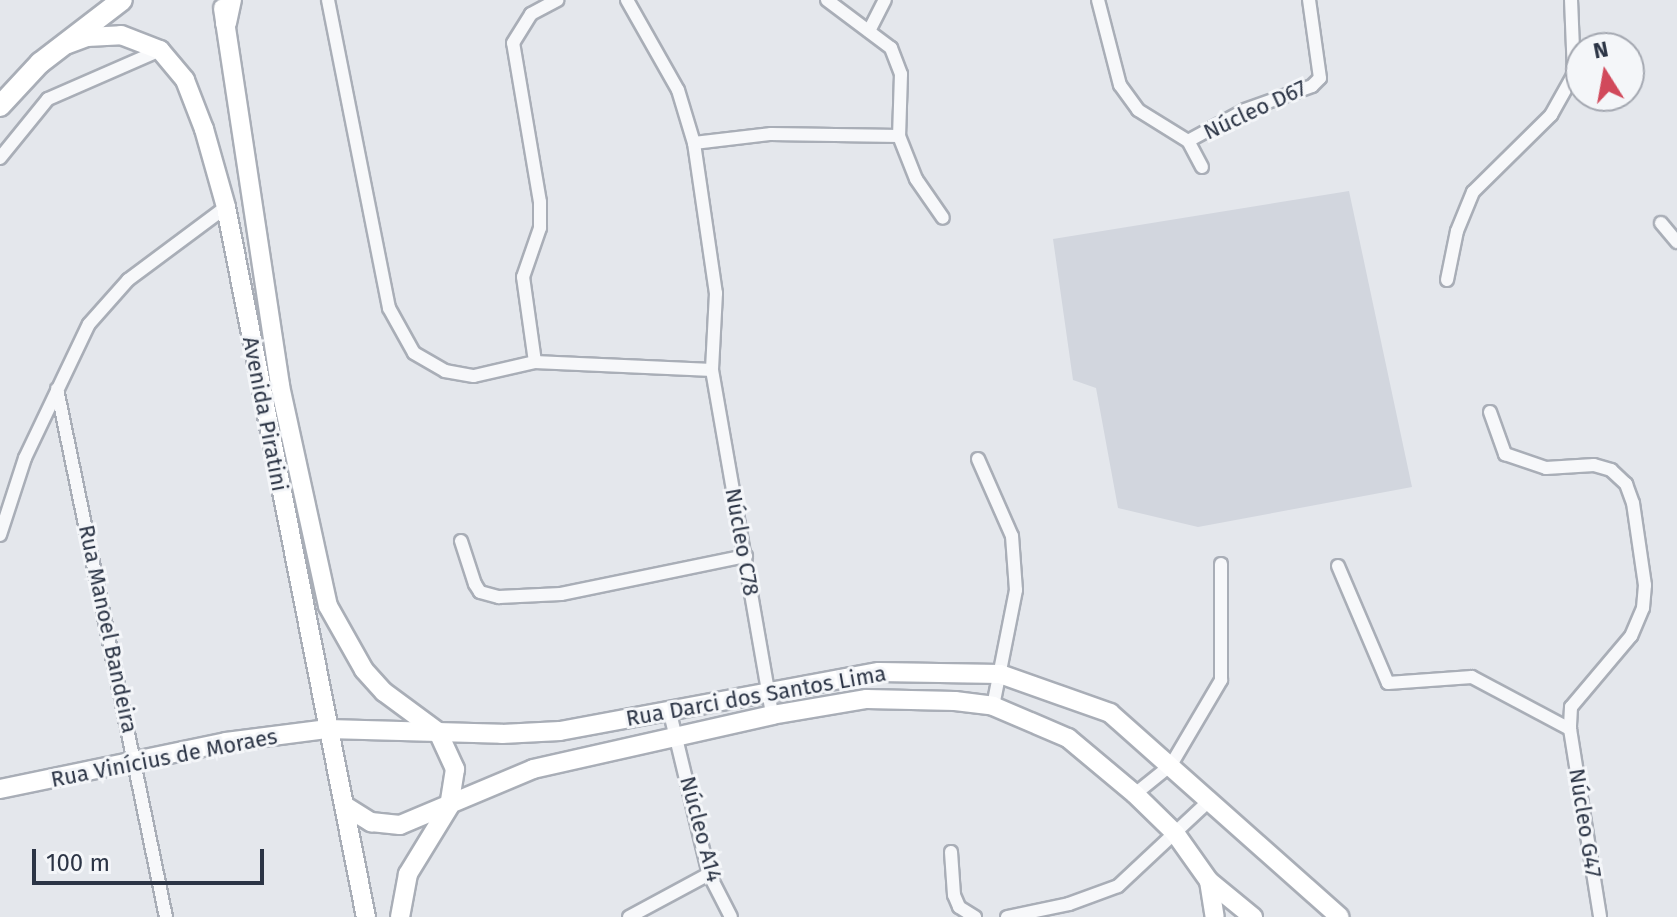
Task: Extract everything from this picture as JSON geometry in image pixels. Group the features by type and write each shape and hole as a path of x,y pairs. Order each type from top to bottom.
{"main road":[{"path":"0,106 40,63 122,0"},
{"path":"226,23 231,0"}],"street":[{"name":"Avenida Piratini","path":"222,0 280,386 328,606 364,670 384,692 438,732 455,769 449,807 408,874 400,917"},
{"path":"328,0 389,308 401,335 414,353 445,371 474,376 535,362 712,370"},
{"path":"535,362 523,277 540,228 540,202 513,43 531,14 557,0"},
{"name":"Núcleo C78","path":"627,0 678,90 694,143 716,293 712,370 772,715"},
{"path":"827,0 891,48 901,74 899,136 916,179 943,218"},
{"path":"869,31 885,0"},
{"path":"1098,0 1120,85 1138,110 1188,141"},
{"name":"Núcleo D67","path":"1202,167 1188,141 1245,110 1312,86 1320,78 1309,0"},
{"path":"1447,280 1457,231 1473,192 1551,115 1574,74 1571,0"},
{"name":"Avenida Piratini","path":"40,63 87,37 121,35 160,50 185,80 204,129 226,207 366,917"},
{"path":"0,158 48,99 160,50"},
{"path":"204,129 237,115"},
{"path":"694,143 771,134 899,136"},
{"path":"0,535 21,468 89,324 128,280 226,207"},
{"path":"1661,223 1677,242"},
{"name":"Rua Manoel Bandeira","path":"57,389 166,917"},
{"name":"Núcleo G47","path":"1490,412 1505,454 1546,468 1594,465 1611,470 1626,484 1633,503 1645,585 1643,608 1631,636 1571,707 1570,729 1600,917"},
{"path":"978,459 1012,536 1016,590 993,706"},
{"path":"461,541 480,592 499,597 561,594 746,556"},
{"path":"1135,794 1171,765 1221,680 1221,564"},
{"path":"1338,566 1388,683 1466,675 1520,698 1570,729"},
{"name":"Rua Darci dos Santos Lima","path":"328,729 560,731 879,672 1000,674 1110,713 1210,800 1331,914"},
{"name":"Rua Darci dos Santos Lima","path":"345,806 385,825 415,821 533,769 677,739 772,715 897,697 993,706 1068,738 1135,794 1175,833 1209,881 1253,917"},
{"name":"Núcleo A14","path":"669,709 709,874 731,917"},
{"name":"Rua Vinícius de Moraes","path":"0,789 136,760 328,729"},
{"path":"1007,917 1069,904 1118,886 1210,800"},
{"path":"951,852 954,895 959,907 975,917"},
{"path":"629,917 709,874"},
{"path":"1209,881 1215,917"}],"shaded area":[{"path":"1349,191 1412,487 1198,527 1118,508 1096,388 1073,380 1053,239"}]}
